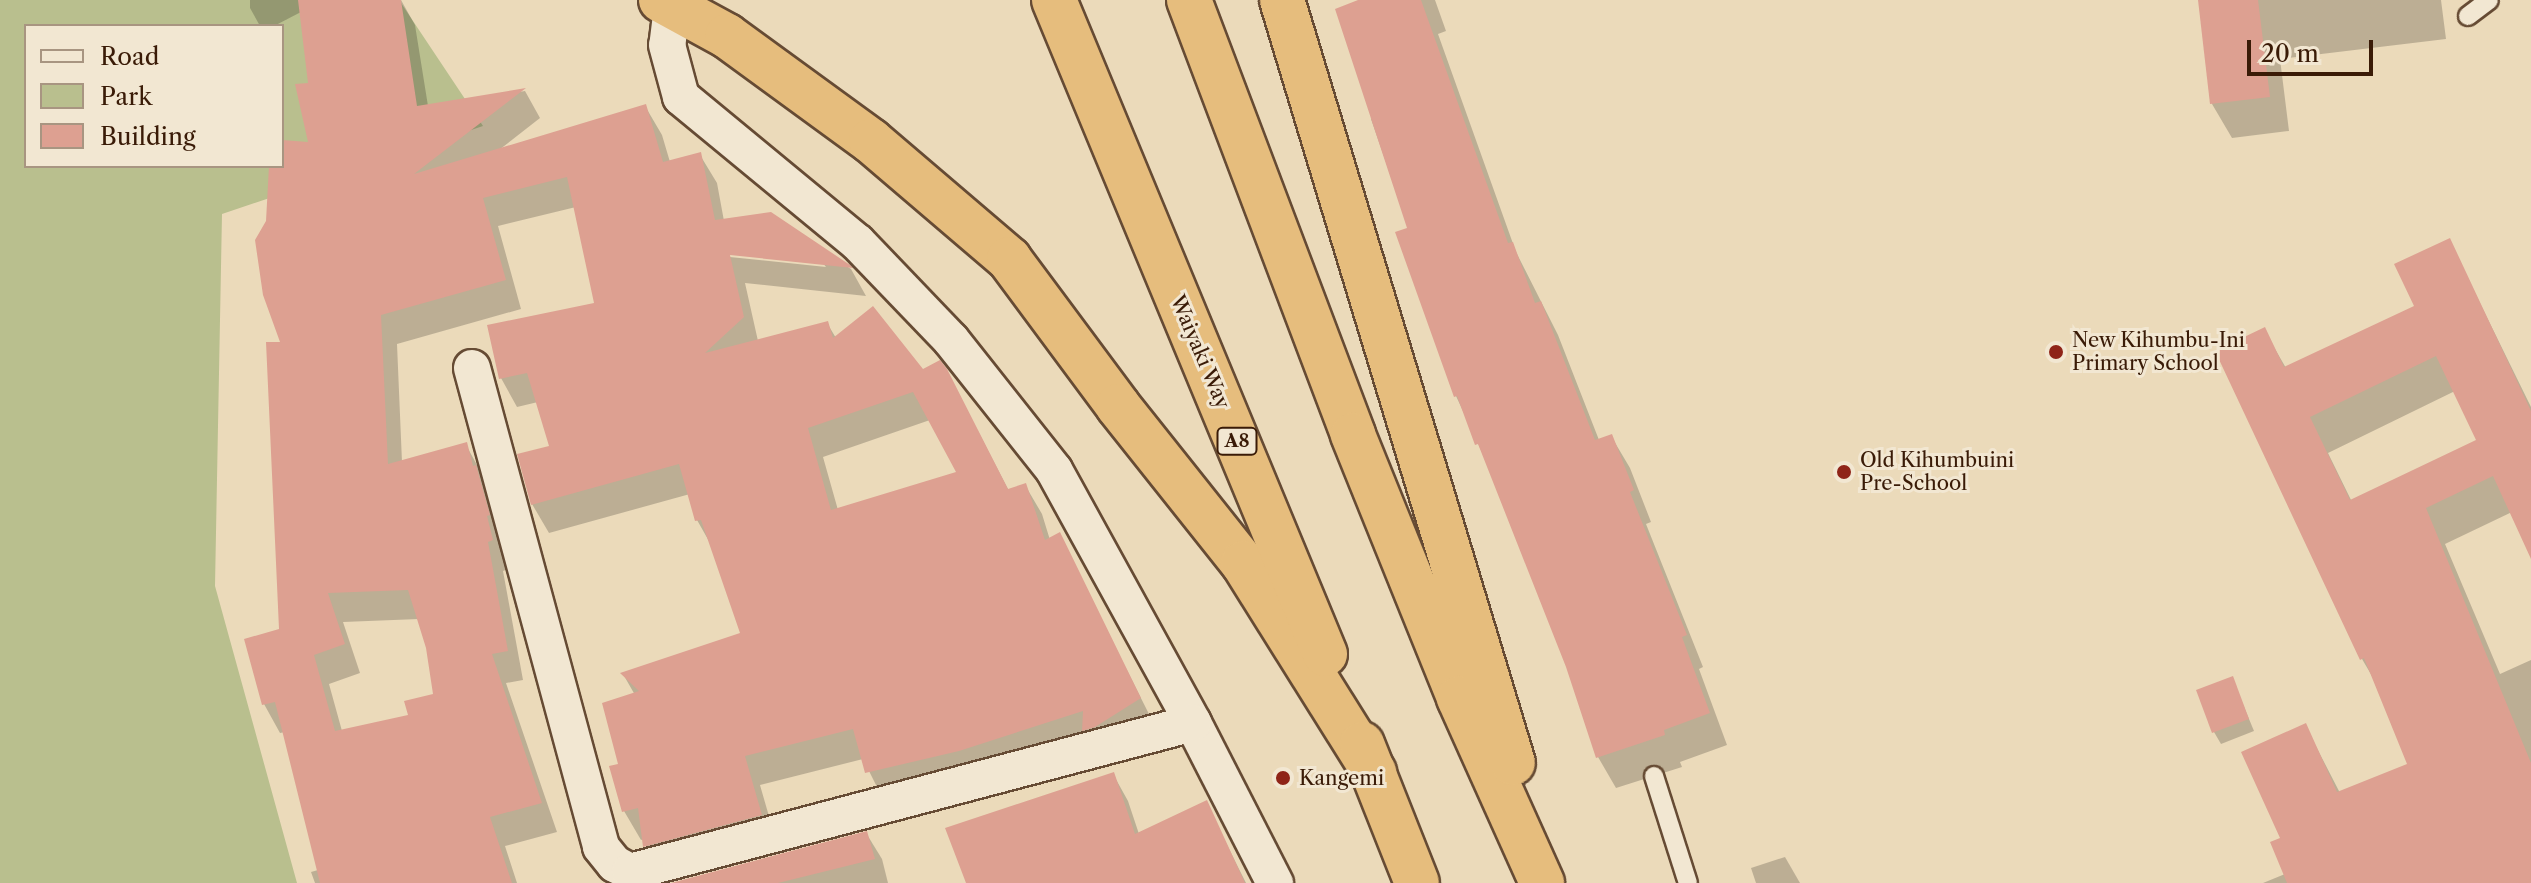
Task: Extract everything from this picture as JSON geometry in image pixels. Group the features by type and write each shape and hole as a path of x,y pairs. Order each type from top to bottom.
{"highway":[{"name":"Waiyaki Way","path":"1054,0 1374,772 1417,883"},
{"path":"1189,0 1353,435 1459,698 1542,883"},
{"path":"1282,0 1549,883"},
{"path":"666,3 727,36 871,141 1009,259 1118,406 1243,563 1374,772"}],"street":[{"path":"666,3 667,45 681,97 857,242 951,340 1054,470 1193,723 1275,883"},
{"path":"472,368 601,847 615,864 630,872 1193,723"}],"lane":[{"path":"2468,16 2489,0"},
{"path":"1654,776 1688,883"}],"green space":[{"path":"0,0 399,0 483,126 222,214 215,586 297,883 0,883"}],"building":[{"path":"298,0 401,0 417,106 526,88 414,174 646,104 663,162 701,152 715,220 771,212 853,268 730,255 744,317 705,353 828,321 833,338 873,306 923,369 940,360 1008,489 1026,483 1045,540 1060,532 1141,698 1095,727 1082,731 1083,711 959,751 865,773 853,729 745,756 762,815 643,847 638,808 622,812 609,766 618,764 602,703 639,691 620,673 740,633 701,520 695,521 679,464 531,505 517,454 549,446 527,373 499,379 487,325 594,303 567,177 483,198 506,280 381,315 388,464 467,442 473,466 476,465 490,515 487,516 493,540 488,542 508,651 492,654 542,803 490,817 512,883 320,883 275,702 262,705 244,639 279,629 266,342 280,342 263,295 255,240 266,221 269,168 284,168 284,140 308,142 295,84 308,83","holes":["913,392 956,472 831,510 808,428","408,590 426,648 433,694 404,701 408,715 335,731 314,655 345,644 328,593"]},
{"path":"1358,0 1421,0 1508,243 1513,242 1535,303 1541,301 1595,440 1612,434 1634,490 1630,492 1687,635 1682,637 1710,713 1664,730 1665,735 1596,758 1566,667 1478,444 1475,445 1457,396 1454,397 1395,232 1407,228 1335,9"},
{"path":"2198,0 2258,0 2270,97 2210,104"},
{"path":"2450,238 2531,411 2531,559 2493,476 2426,508 2531,763 2531,883 2287,883 2270,842 2280,838 2241,752 2306,723 2337,792 2407,764 2364,658 2360,660 2215,351 2265,327 2284,367 2414,306 2394,264","holes":["2436,356 2476,440 2350,500 2310,417"]},
{"path":"2233,676 2249,719 2212,733 2196,690"},
{"path":"1114,772 1135,834 1207,800 1245,883 966,883 945,828"},
{"path":"867,831 875,859 778,883 671,883"}],"place":[{"name":"New Kihumbu-Ini Primary School","path":"2056,352"},
{"name":"Old Kihumbuini Pre-School","path":"1844,472"},
{"name":"Kangemi","path":"1283,778"}]}
